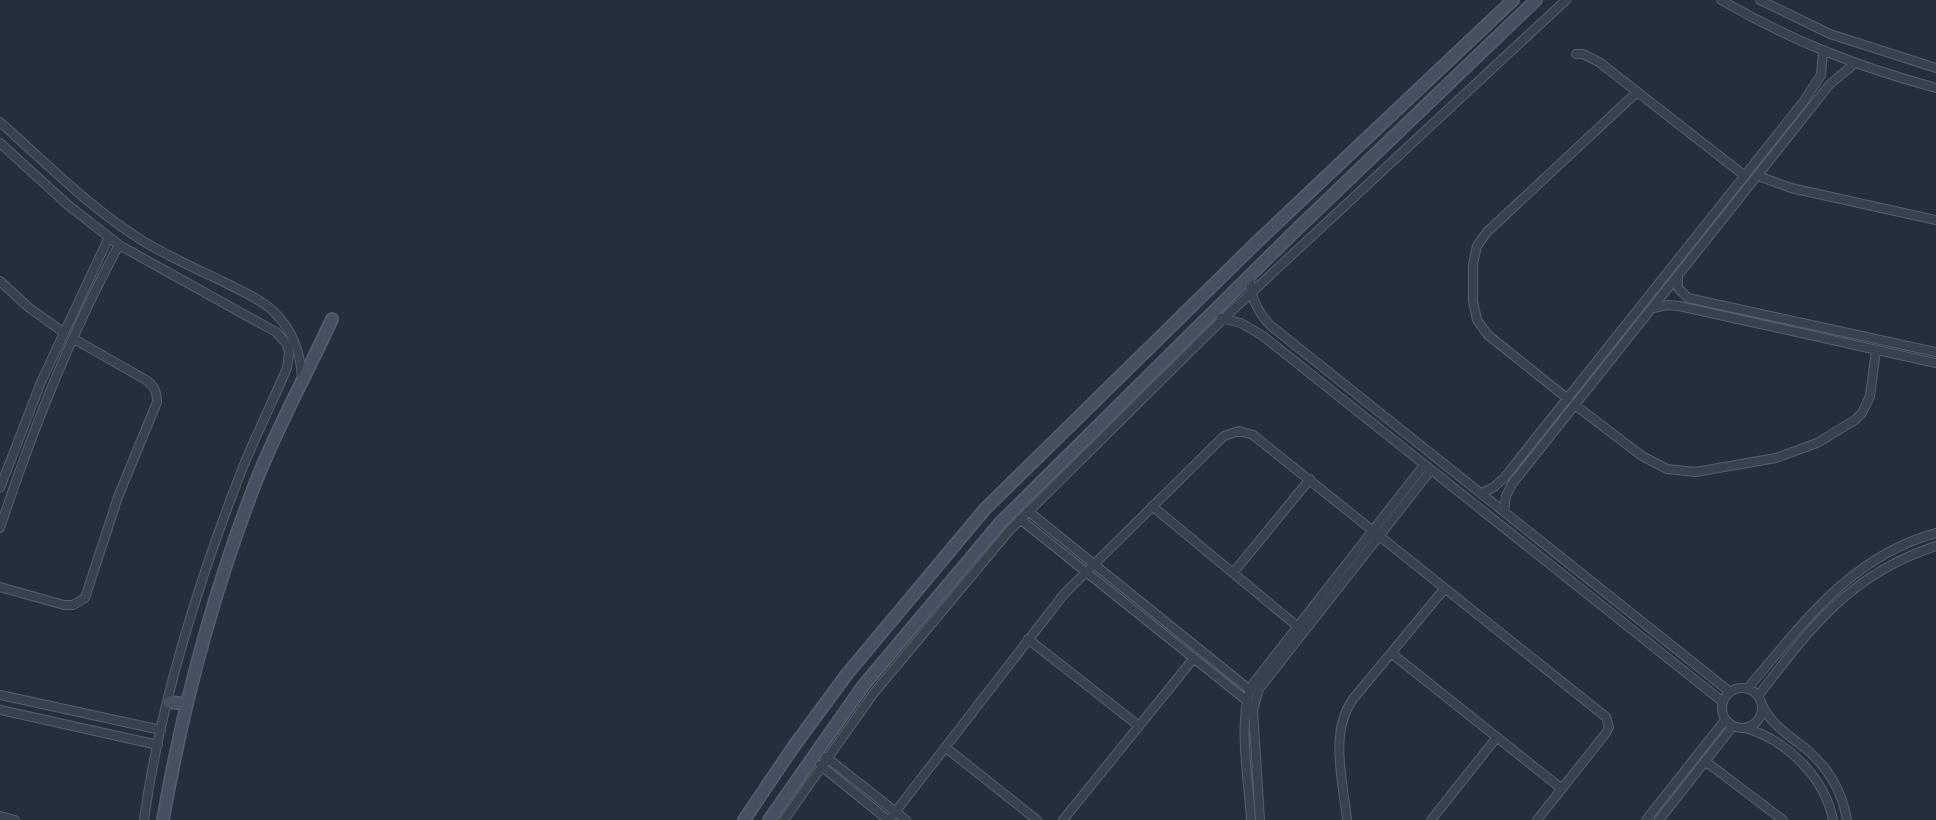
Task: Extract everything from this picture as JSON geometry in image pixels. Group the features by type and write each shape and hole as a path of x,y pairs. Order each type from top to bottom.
{"street":[{"path":"744,820 823,706 866,650 934,568 1004,489 1257,242 1513,0"},
{"path":"769,820 849,705 1000,523 1358,170 1536,0"},
{"path":"784,820 826,756 908,649 1020,519 1251,292 1566,0"},
{"path":"1722,0 1774,29 1823,52 1854,64 1936,88"},
{"path":"1760,0 1830,34 1936,68"},
{"path":"1482,493 1500,483 1804,101 1821,75 1823,52"},
{"path":"1576,54 1583,54 1599,62 1745,176"},
{"path":"1504,511 1509,490 1521,473 1830,84 1854,64"},
{"path":"1568,399 1488,335 1480,325 1473,301 1474,255 1487,232 1636,92"},
{"path":"1804,101 1812,108"},
{"path":"1389,117 1390,123 1394,126 1412,118"},
{"path":"0,122 82,196 122,226 164,253 266,306 281,320 293,338 300,359 302,380"},
{"path":"0,143 68,205 109,237 156,267 261,322 276,332 287,344 290,353 287,368 241,472 196,600 161,730 144,820"},
{"path":"1338,167 1354,160 1358,164 1358,170"},
{"path":"1758,176 1791,188 1936,220"},
{"path":"1,483 37,390 109,237"},
{"path":"0,528 39,418 96,286 119,244"},
{"path":"1679,275 1677,284 1682,294 1705,302 1936,352"},
{"path":"1250,276 1251,292 1257,308 1271,326 1730,692"},
{"path":"0,281 62,335 146,380 153,385 157,393 157,402 118,498 85,598 73,606 64,605 0,587"},
{"path":"1703,312 1705,302"},
{"path":"1653,308 1673,305 1936,363"},
{"path":"1209,317 1241,323 1263,336 1723,702"},
{"path":"163,820 186,704 233,546 256,483 302,380 332,319"},
{"path":"1576,405 1642,456 1668,469 1695,472 1776,458 1812,446 1847,425 1862,413 1870,396 1876,350"},
{"path":"820,765 888,820 1028,638 1085,571 1224,436 1234,431 1244,431 1254,435 1310,479 1606,717 1609,726 1606,733 1537,820"},
{"path":"1251,816 1245,718 1246,700 1250,690 1256,678 1424,465"},
{"path":"1513,467 1521,473"},
{"path":"1260,820 1254,710 1257,696 1263,683 1431,470"},
{"path":"1233,573 1310,479"},
{"path":"1152,506 1297,626"},
{"path":"1028,512 1250,690"},
{"path":"1020,519 1246,700"},
{"path":"1834,820 1827,797 1806,766 1770,738 1745,728 1733,726 1725,720 1722,711 1723,702 1730,692 1747,689 1802,623 1839,585 1883,554 1914,540 1936,534"},
{"path":"1758,696 1811,630 1844,595 1885,567 1936,546"},
{"path":"1347,820 1340,745 1342,720 1353,699 1446,588"},
{"path":"1312,607 1319,613"},
{"path":"1155,627 1162,620"},
{"path":"1028,638 1139,726"},
{"path":"866,650 866,658 871,661 888,656"},
{"path":"1391,653 1562,789"},
{"path":"1063,820 1194,658"},
{"path":"1747,689 1758,696 1775,724 1807,750 1828,773 1844,803 1847,820"},
{"path":"823,706 843,693 851,698 849,705"},
{"path":"0,695 161,730"},
{"path":"168,702 186,704"},
{"path":"1745,728 1757,722 1761,714 1762,705"},
{"path":"0,710 158,745"},
{"path":"1646,820 1725,720"},
{"path":"1659,820 1733,726"},
{"path":"1431,820 1497,737"},
{"path":"945,747 1037,820"},
{"path":"826,756 906,820"},
{"path":"1705,761 1783,820"},
{"path":"1251,816 1260,810"},
{"path":"0,816 15,820"}]}
